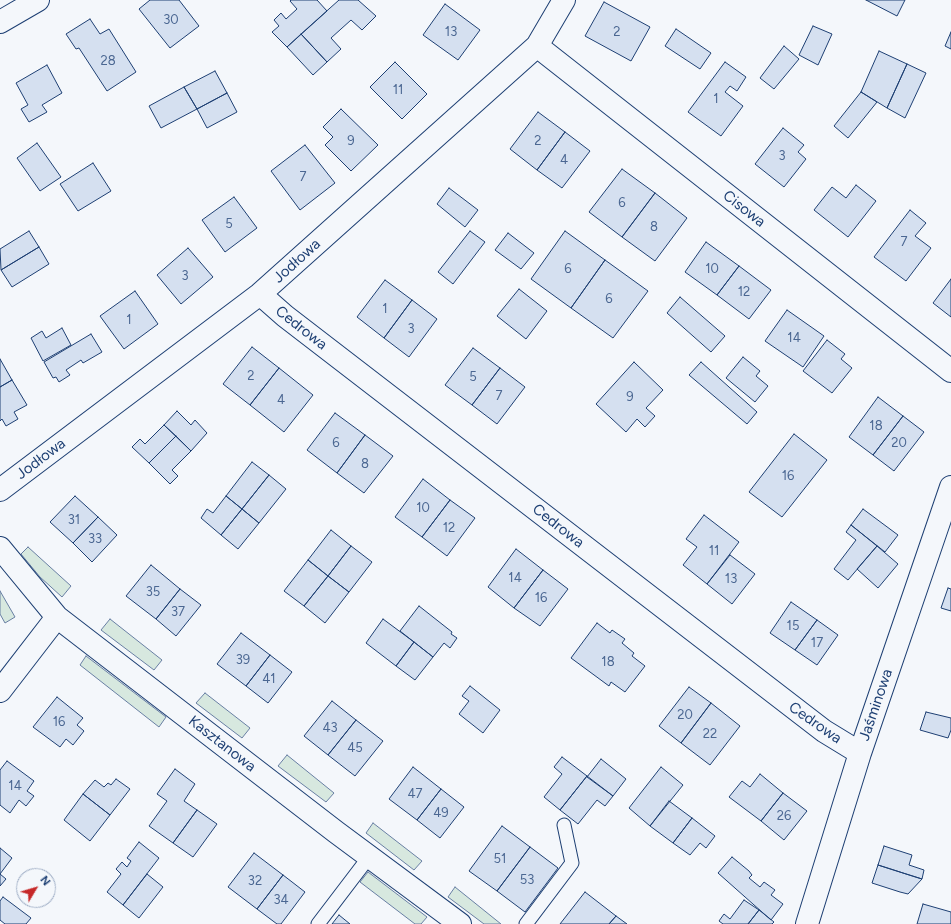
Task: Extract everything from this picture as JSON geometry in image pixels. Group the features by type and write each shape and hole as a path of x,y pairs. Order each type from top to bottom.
{"street":[{"path":"0,22 38,0"},
{"name":"Jodłowa","path":"0,490 260,294 537,46 564,0"},
{"name":"Cisowa","path":"537,46 951,371"},
{"name":"Cedrowa","path":"260,294 297,325 817,726 860,753"},
{"name":"Jaśminowa","path":"807,924 860,753 951,487"},
{"name":"Kasztanowa","path":"0,548 57,617 369,857 460,924"},
{"path":"0,690 57,617"}],"lane":[{"path":"526,924 572,863 564,825"},
{"path":"318,924 369,857"}],"shaded area":[{"path":"28,547 71,586 62,597 40,577 21,554"},
{"path":"0,591 15,617 5,623 0,614"},
{"path":"110,619 162,660 154,670 101,630"},
{"path":"86,656 166,717 159,727 80,665"},
{"path":"205,693 250,728 242,738 196,703"},
{"path":"287,755 334,793 326,802 278,766"},
{"path":"373,823 422,861 414,870 366,833"},
{"path":"368,872 427,917 421,924 415,924 360,882"},
{"path":"455,887 501,924 484,924 448,897"}],"building":[{"path":"150,0 179,0 199,26 170,48 139,9"},
{"path":"317,0 327,11 287,47 272,32 279,26 274,20 281,13 286,19 297,9 290,1"},
{"path":"339,0 358,0 376,16 362,30 351,20 331,38 341,49 327,62 301,34"},
{"path":"866,0 905,0 897,16"},
{"path":"604,2 650,27 631,61 585,36"},
{"path":"445,4 480,30 458,60 423,35"},
{"path":"90,19 100,34 109,29 136,72 107,91 79,48 76,49 66,34"},
{"path":"813,26 832,34 818,65 799,55"},
{"path":"676,29 711,53 700,69 665,46"},
{"path":"951,32 951,49 945,46"},
{"path":"301,34 327,62 313,75 287,47"},
{"path":"784,46 799,59 774,89 760,78"},
{"path":"879,51 907,64 887,108 861,92"},
{"path":"395,62 427,94 402,119 370,87"},
{"path":"725,62 746,77 737,91 730,86 725,92 743,106 721,136 688,112"},
{"path":"907,64 926,73 905,118 887,108"},
{"path":"47,65 62,93 42,105 47,112 29,122 21,109 28,105 16,83"},
{"path":"215,71 227,93 197,109 184,87"},
{"path":"184,87 197,109 161,128 149,106"},
{"path":"861,92 877,102 848,138 834,126"},
{"path":"227,93 237,112 207,128 197,109"},
{"path":"341,109 378,145 351,171 325,145 333,137 323,127"},
{"path":"538,112 565,132 537,170 510,149"},
{"path":"783,128 804,145 798,152 806,159 784,187 755,164"},
{"path":"565,132 590,151 562,188 537,170"},
{"path":"37,143 61,177 40,191 17,158"},
{"path":"305,145 335,183 300,210 271,171"},
{"path":"93,163 111,191 78,211 60,184"},
{"path":"622,169 655,193 622,237 589,212"},
{"path":"856,185 876,201 848,237 814,210 832,187 846,198"},
{"path":"449,188 478,210 465,227 437,204"},
{"path":"655,193 687,218 655,261 622,237"},
{"path":"234,197 257,228 225,252 202,220"},
{"path":"910,210 926,223 915,236 931,248 906,281 874,257"},
{"path":"29,231 39,247 1,270 0,249"},
{"path":"470,231 485,242 453,284 438,272"},
{"path":"565,231 605,260 571,308 531,279"},
{"path":"508,233 534,253 521,269 495,250"},
{"path":"706,242 739,266 717,295 685,272"},
{"path":"39,247 49,264 12,287 1,270"},
{"path":"188,248 213,277 181,304 157,275"},
{"path":"605,260 648,291 613,338 571,308"},
{"path":"739,266 771,290 749,319 717,295"},
{"path":"951,279 951,317 933,303"},
{"path":"385,280 412,300 384,338 357,317"},
{"path":"519,289 547,311 526,339 497,316"},
{"path":"135,291 158,324 124,349 100,316"},
{"path":"680,297 725,336 711,352 667,313"},
{"path":"412,300 437,319 409,357 384,338"},
{"path":"787,310 824,336 803,367 765,341"},
{"path":"62,328 71,345 43,361 31,338 42,331 46,338"},
{"path":"91,334 102,352 83,363 81,360 66,370 70,375 59,382 56,377 53,378 44,362"},
{"path":"827,340 845,354 841,359 852,368 832,393 803,371"},
{"path":"252,347 279,368 250,405 223,384"},
{"path":"473,348 500,368 472,405 445,385"},
{"path":"743,357 760,371 756,376 768,386 755,402 726,378"},
{"path":"0,359 12,380 0,387"},
{"path":"634,362 663,390 646,408 655,416 645,427 637,419 626,432 596,404"},
{"path":"701,362 757,412 747,424 689,375"},
{"path":"279,368 313,395 284,432 250,405"},
{"path":"500,368 525,387 497,424 472,405"},
{"path":"12,380 27,405 14,412 18,419 6,426 2,419 0,421 0,387"},
{"path":"878,397 903,416 873,455 849,437"},
{"path":"177,411 191,425 195,420 207,433 191,451 164,425"},
{"path":"335,413 365,435 337,473 307,450"},
{"path":"903,416 924,432 894,471 873,455"},
{"path":"164,425 176,436 149,463 132,447 140,439 145,444"},
{"path":"794,434 827,460 782,517 749,492"},
{"path":"365,435 393,456 364,493 337,473"},
{"path":"176,436 191,451 172,470 178,476 170,484 149,463"},
{"path":"252,462 269,475 242,509 226,496"},
{"path":"269,475 286,489 259,523 242,509"},
{"path":"423,479 450,500 422,537 395,517"},
{"path":"75,496 98,517 73,543 50,522"},
{"path":"226,496 242,509 221,535 201,518 207,509 213,513"},
{"path":"450,500 475,518 447,556 422,537"},
{"path":"242,509 259,523 238,549 221,535"},
{"path":"863,509 898,535 885,552 851,525"},
{"path":"704,515 739,542 707,584 683,565 697,547 686,539"},
{"path":"98,517 117,535 92,562 73,543"},
{"path":"851,525 877,546 848,580 834,569 856,540 846,532"},
{"path":"331,530 351,546 328,576 308,560"},
{"path":"351,546 372,562 349,592 328,576"},
{"path":"877,546 898,564 878,588 857,569"},
{"path":"516,549 543,570 514,608 488,587"},
{"path":"730,555 755,574 732,604 707,584"},
{"path":"308,560 328,576 304,606 284,591"},
{"path":"151,565 180,589 156,619 126,596"},
{"path":"543,570 568,589 540,626 514,608"},
{"path":"328,576 349,592 325,623 304,606"},
{"path":"948,588 951,589 951,611 941,608"},
{"path":"180,589 201,605 176,636 156,619"},
{"path":"791,602 817,620 795,650 770,633"},
{"path":"419,606 452,632 451,634 457,638 450,648 444,643 433,657 400,631"},
{"path":"383,619 414,642 396,666 366,643"},
{"path":"817,620 838,635 817,665 795,650"},
{"path":"597,623 610,633 612,630 625,639 622,643 634,653 632,656 645,666 625,692 611,682 609,686 571,658"},
{"path":"241,633 270,655 246,686 217,664"},
{"path":"414,642 433,657 415,680 396,666"},
{"path":"270,655 292,672 268,703 246,686"},
{"path":"470,686 500,710 483,733 459,714 469,701 462,696"},
{"path":"689,687 711,703 681,743 659,726"},
{"path":"57,697 83,718 77,725 84,731 73,745 66,739 60,747 33,727"},
{"path":"332,701 356,720 328,755 304,736"},
{"path":"711,703 740,726 710,765 681,743"},
{"path":"926,712 951,718 951,730 948,738 920,730"},
{"path":"356,720 383,741 355,776 328,755"},
{"path":"562,757 587,776 560,810 544,797 562,774 554,767"},
{"path":"601,759 626,779 613,796 587,777"},
{"path":"7,761 34,781 27,791 34,796 26,806 19,800 10,813 0,805 0,770"},
{"path":"413,767 441,789 417,820 389,799"},
{"path":"661,767 683,785 650,826 629,808"},
{"path":"175,769 195,784 184,801 197,810 173,843 149,826 167,801 157,794"},
{"path":"760,774 783,793 761,821 729,797 742,781 750,787"},
{"path":"587,776 613,796 605,806 597,800 578,824 560,810"},
{"path":"116,779 130,789 110,815 83,794 95,780 104,787 108,783 111,785"},
{"path":"441,789 464,807 440,838 417,820"},
{"path":"783,793 807,811 784,840 761,821"},
{"path":"83,794 110,815 90,841 64,820"},
{"path":"669,801 692,818 673,843 650,826"},
{"path":"197,810 217,824 193,857 173,843"},
{"path":"692,818 715,836 706,848 700,843 690,855 673,843"},
{"path":"502,826 530,847 497,891 469,871"},
{"path":"139,842 159,858 123,905 107,892 121,874 116,869 122,862 127,867 131,861 127,858"},
{"path":"884,846 912,855 909,865 924,870 922,879 878,865"},
{"path":"530,847 558,868 525,912 497,891"},
{"path":"0,848 12,858 0,874"},
{"path":"254,853 283,875 257,909 228,887"},
{"path":"732,857 749,871 752,875 749,878 760,887 764,882 775,890 771,895 783,904 771,920 718,873"},
{"path":"878,865 922,879 908,894 900,892 872,883"},
{"path":"0,874 6,879 0,886"},
{"path":"147,874 163,887 139,918 123,905"},
{"path":"283,875 305,892 281,924 277,924 257,909"},
{"path":"585,892 616,916 609,924 560,924"},
{"path":"3,897 31,918 26,924 5,924 0,920 0,901"},
{"path":"744,900 759,910 748,924 723,924 719,921 724,914 730,919"},
{"path":"923,904 951,912 951,924 917,924"},
{"path":"759,910 774,922 772,924 748,924"},
{"path":"339,915 350,924 332,924"},
{"path":"616,916 627,924 609,924"}]}
